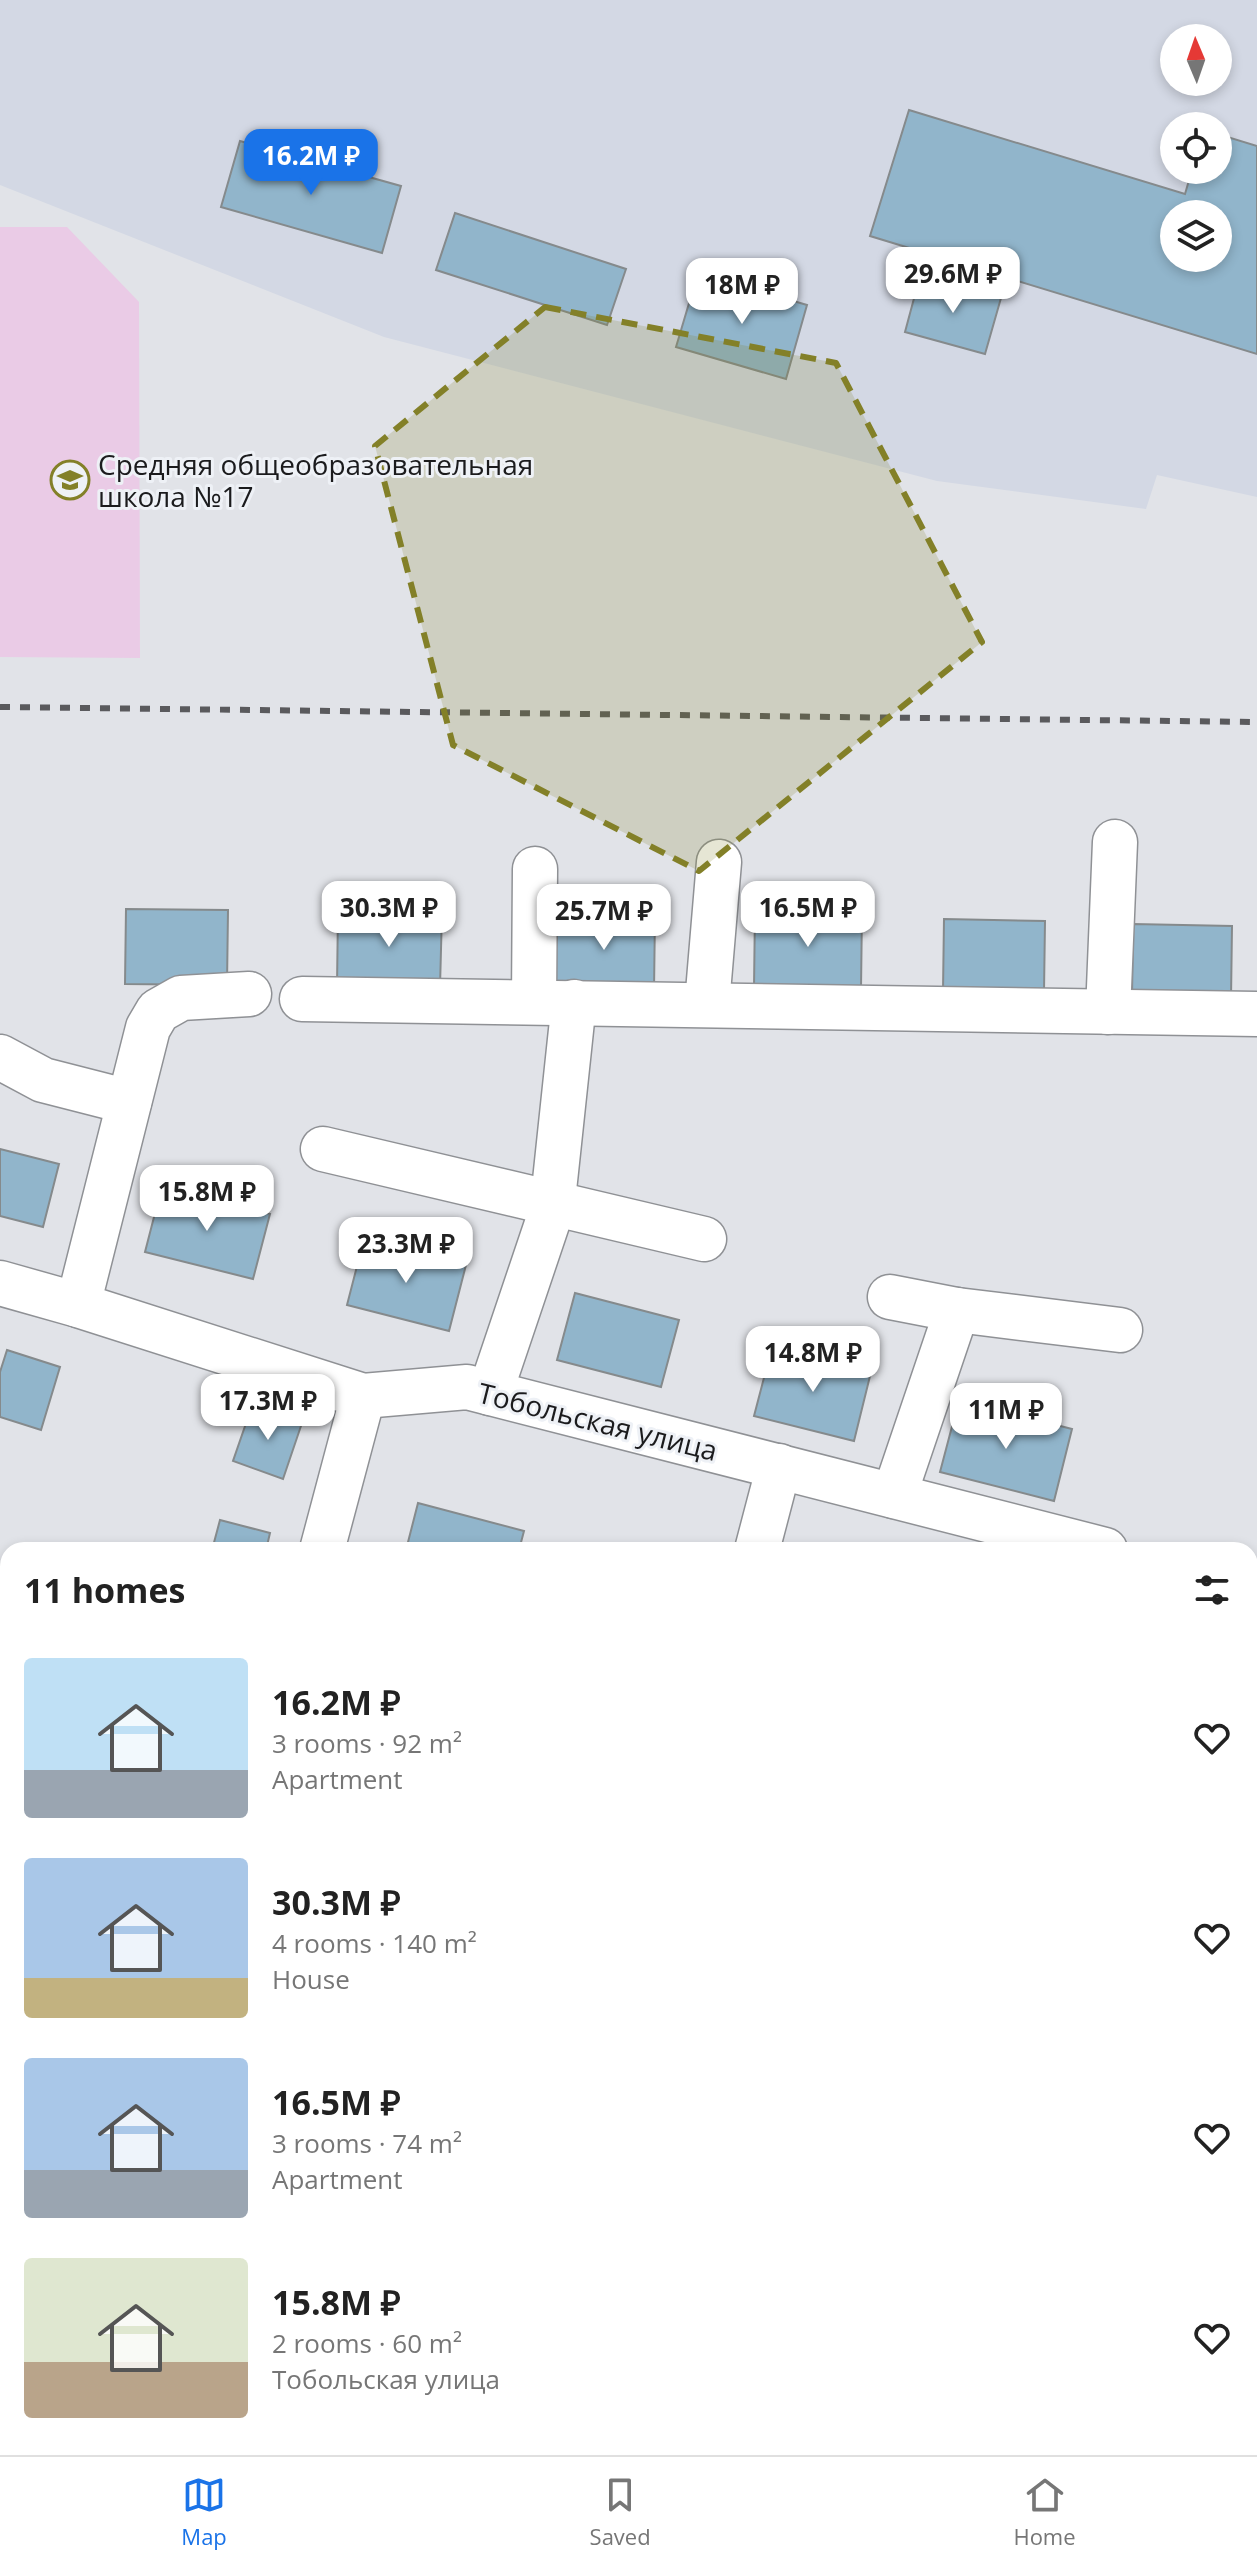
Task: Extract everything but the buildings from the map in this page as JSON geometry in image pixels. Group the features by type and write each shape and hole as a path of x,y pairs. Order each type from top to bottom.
{"street":[{"path":"1108,1012 1115,842"},
{"path":"707,1004 719,862"},
{"path":"490,1393 552,1209 554,1002 535,869"},
{"path":"78,1305 148,1028 158,1011 181,998 249,994"},
{"path":"302,999 1257,1014"},
{"path":"0,1057 43,1080 129,1102"},
{"path":"323,1149 704,1239"},
{"name":"Тобольская улица","path":"0,1283 363,1396 467,1387 1074,1542"},
{"path":"890,1297 957,1310 1120,1330"},
{"path":"894,1496 957,1310"},
{"path":"324,1542 363,1396"},
{"path":"759,1542 779,1466"}],"highlighted area":[{"path":"545,307 836,363 982,642 699,871 453,745 375,446"}],"shaded area":[{"path":"0,0 1257,0 1257,497 1157,475 1146,509 937,481 384,337 0,185"},
{"name":"Средняя общеобразовательная школа №17","path":"0,227 67,227 139,302 140,658 0,657"}],"railway":[{"path":"0,707 1257,722"}],"place":[{"name":"Средняя общеобразовательная школа №17","path":"70,480"}]}
